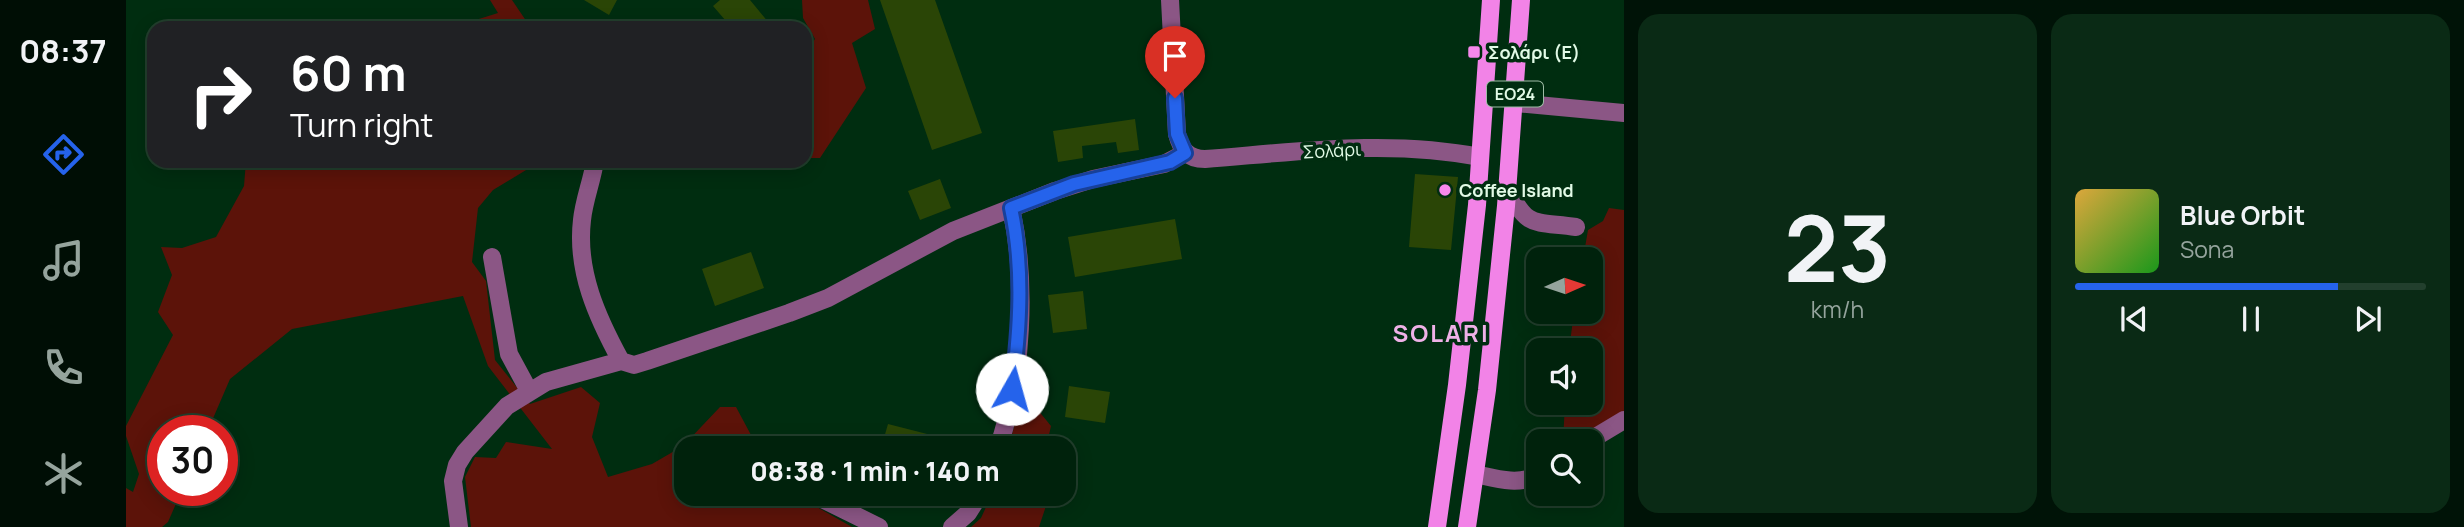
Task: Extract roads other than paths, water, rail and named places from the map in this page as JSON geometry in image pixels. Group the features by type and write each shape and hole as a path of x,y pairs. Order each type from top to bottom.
{"main road":[{"name":"ΕΟ24","path":"1437,527 1457,385 1477,205 1491,0"},
{"name":"ΕΟ24","path":"1467,527 1489,365 1515,103 1521,0"},
{"path":"1480,157 1497,172 1507,187"}],"street":[{"path":"458,527 453,481 460,458 507,406 546,382 621,361 634,365 789,313 842,291 953,232 1011,208 1074,184 1170,162 1185,153 1175,126 1170,0"},
{"path":"1515,103 1624,113"},
{"name":"Σολάρι","path":"1185,153 1194,158 1205,159 1369,148 1409,149 1480,157"},
{"path":"594,168 582,222 585,274 595,306 621,361"},
{"path":"1507,187 1525,218 1535,222 1576,227"},
{"path":"1002,436 1012,389 1019,328 1018,239 1011,208"},
{"path":"492,257 509,354 529,391"},
{"path":"1603,433 1624,420"},
{"path":"1475,474 1509,482 1526,481"},
{"path":"836,506 879,527"},
{"path":"952,527 972,506"}],"place":[{"name":"Σολάρι (E)","path":"1474,52"},
{"name":"Coffee Island","path":"1445,190"}],"district":[{"name":"SOLARI","path":"1441,332"}]}
